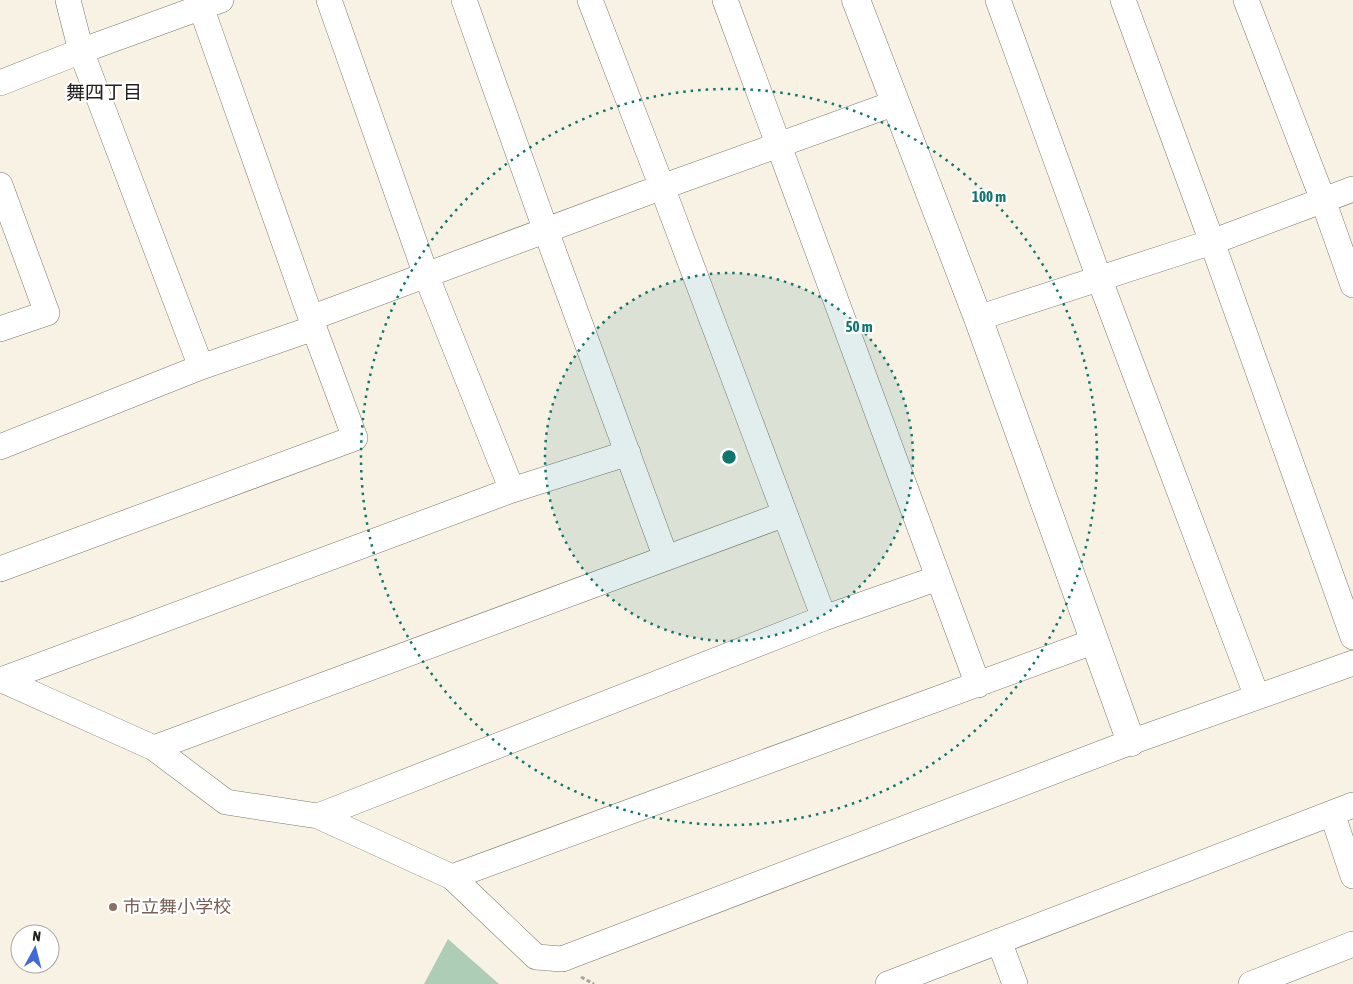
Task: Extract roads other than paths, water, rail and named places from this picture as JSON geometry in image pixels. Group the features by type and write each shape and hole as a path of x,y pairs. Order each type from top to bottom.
{"street":[{"path":"68,0 81,51 201,366"},
{"path":"329,0 426,276 512,490"},
{"path":"464,0 666,558"},
{"path":"590,0 824,618"},
{"path":"725,0 978,686"},
{"path":"856,0 978,318 1131,742"},
{"path":"998,0 1099,278 1256,698"},
{"path":"1123,0 1212,242 1353,637"},
{"path":"1246,0 1323,200 1353,285"},
{"path":"0,83 81,51 211,4 313,323 355,438 0,569"},
{"path":"0,447 313,323 426,276 662,187 895,103"},
{"path":"0,185 46,312 0,329"},
{"path":"978,318 1212,242 1353,189"},
{"path":"1,680 512,490 628,453"},
{"path":"154,748 785,514"},
{"path":"318,816 824,618 938,578"},
{"path":"452,877 978,686 1095,641"},
{"path":"1,680 154,748 226,802 318,816 452,877 536,956 562,959 1131,742 1353,663"},
{"path":"888,984 1342,809 1353,876"},
{"path":"999,941 1015,984"},
{"path":"1251,984 1353,944"}],"place":[{"name":"市立舞小学校","path":"113,907"}],"district":[{"name":"舞四丁目","path":"104,92"}]}
